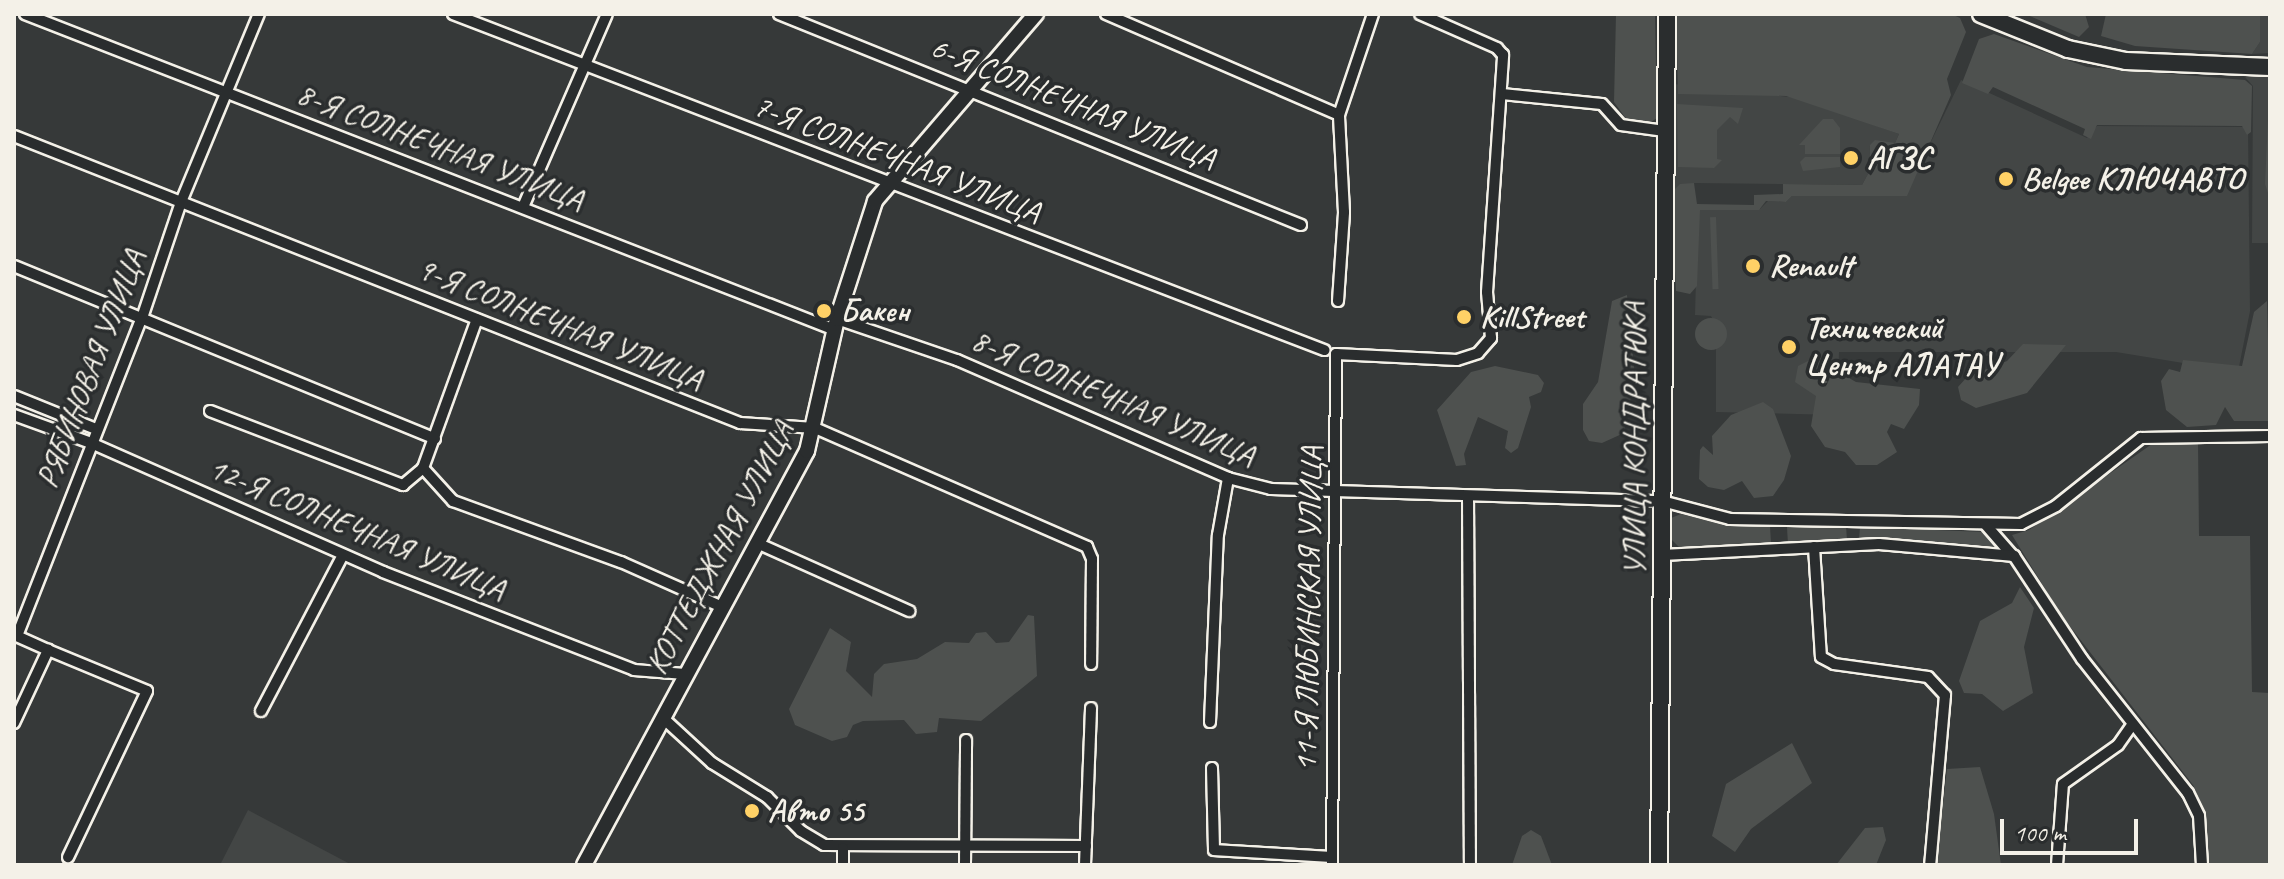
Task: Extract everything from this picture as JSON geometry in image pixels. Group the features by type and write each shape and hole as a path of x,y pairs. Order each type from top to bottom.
{"main road":[{"name":"УЛИЦА КОНДРАТЮКА","path":"1659,865 1667,14"},
{"path":"1981,14 2068,49 2112,58 2270,67"},
{"path":"2006,14 2072,40 2128,52 2270,57"}],"street":[{"name":"8-Я СОЛНЕЧНАЯ УЛИЦА","path":"25,14 523,207 836,324 957,360 1228,478 1271,489 1662,501 1730,519 1985,524 2037,519 2141,438 2270,436"},
{"name":"РЯБИНОВАЯ УЛИЦА","path":"68,857 147,691 16,636 143,315 181,202 259,14"},
{"name":"7-Я СОЛНЕЧНАЯ УЛИЦА","path":"453,14 1324,350"},
{"path":"523,207 607,14"},
{"name":"6-Я СОЛНЕЧНАЯ УЛИЦА","path":"779,14 973,88 1301,225"},
{"name":"КОТТЕДЖНАЯ УЛИЦА","path":"584,865 720,606 757,543 815,428 836,324 862,231 886,182 1036,14"},
{"path":"1106,14 1339,115"},
{"path":"1338,301 1344,212 1339,115 1373,14"},
{"path":"1420,14 1497,48 1503,55 1502,94 1602,104 1621,125 1665,131"},
{"name":"11-Я ЛЮБИНСКАЯ УЛИЦА","path":"1332,861 1339,493 1336,354 1457,360 1478,353 1491,338 1487,292 1495,123 1502,94"},
{"name":"9-Я СОЛНЕЧНАЯ УЛИЦА","path":"14,136 740,423 815,428 1087,547 1092,559 1091,664"},
{"path":"14,266 143,315 435,439"},
{"path":"210,411 403,485 423,468 477,319"},
{"path":"14,396 96,429"},
{"name":"12-Я СОЛНЕЧНАЯ УЛИЦА","path":"14,415 91,443 343,555 634,670 685,674"},
{"path":"423,468 453,501 621,562 720,606"},
{"path":"1210,722 1218,535 1228,478"},
{"path":"1468,496 1470,865"},
{"path":"1985,524 2014,556 2132,725 2195,805 2202,865"},
{"path":"757,543 909,611"},
{"path":"1662,555 1879,544 2014,556"},
{"path":"1814,547 1821,657 1834,664 1909,672 1939,684 1946,706 1935,760 1930,865"},
{"path":"261,711 343,555"},
{"path":"14,723 48,650"},
{"path":"1085,865 1091,708"},
{"path":"663,718 676,735 767,797 812,840 843,848 1086,846"},
{"path":"2057,865 2063,784 2118,745 2132,725"},
{"path":"965,865 966,740"},
{"path":"1212,768 1214,850 1332,861"},
{"path":"843,848 843,865"}],"shaded area":[{"path":"1616,14 1655,14 1657,118 1648,124 1627,120 1614,102"},
{"path":"1676,14 1951,14 1960,18 1966,32 1947,79 1951,95 1907,196 1792,196 1786,202 1766,201 1759,210 1700,210 1697,286 1690,294 1676,291 1671,193 1680,184 1694,183 1697,204 1754,205 1754,195 1783,194 1783,184 1862,185 1869,172 1870,145 1875,140 1895,143 1899,134 1786,96 1678,94"},
{"path":"2025,14 2085,14 2089,27 2079,37"},
{"path":"2106,14 2260,14 2260,42 2252,54 2135,46 2101,36"},
{"path":"2260,14 2270,14 2270,53 2252,54 2260,42"},
{"path":"1994,34 2087,67 2245,80 2252,86 2251,132 2247,135 2242,126 2097,125 2091,139 2083,135 2085,129 1993,87 1988,94 1962,83 1979,39"},
{"path":"2245,77 2270,77 2270,243 2252,243 2253,86"},
{"path":"2270,77 2270,199 2265,184"},
{"path":"1961,80 2087,138 2097,126 2248,127 2250,311 2238,372 2116,352 1839,352 1837,415 1716,412 1716,325 1711,316 1695,315 1698,208 1760,209 1768,201 1786,202 1793,195 1905,195"},
{"path":"1674,84 1799,98 1899,134 1895,143 1870,145 1869,172 1862,185 1694,183 1671,193"},
{"path":"1677,104 1743,108 1738,124 1730,117 1717,130 1717,159 1722,160 1714,168 1678,167"},
{"path":"1823,119 1833,119 1840,128 1840,154 1805,154 1805,145 1799,145"},
{"path":"1805,157 1840,157 1840,167 1803,171 1800,162"},
{"path":"1710,217 1716,217 1719,289 1713,289"},
{"path":"1627,295 1635,377 1624,433 1602,443 1589,441 1583,430 1583,404 1598,382 1612,301"},
{"path":"2267,301 2270,421 2234,421 2225,407 2216,425 2187,427 2166,410 2161,381 2169,369 2180,372 2183,360 2242,366 2254,312"},
{"path":"1711,318 1722,323 1727,334 1722,345 1711,350 1700,345 1695,334 1700,323"},
{"path":"2023,344 2066,345 2027,393 1976,408 1961,400 1958,387 1967,377 2007,361"},
{"path":"1814,358 1856,382 1920,389 1919,405 1904,429 1891,424 1887,432 1897,452 1877,465 1856,465 1845,452 1825,447 1811,426 1816,396 1795,382 1798,366"},
{"path":"1495,366 1538,375 1544,383 1541,392 1529,397 1531,407 1518,448 1511,453 1505,448 1508,431 1478,417 1464,454 1466,465 1456,466 1437,410 1471,372"},
{"path":"1763,402 1773,409 1791,456 1784,480 1773,496 1754,498 1742,481 1724,490 1708,487 1699,479 1700,450 1703,446 1713,455 1712,436 1731,415"},
{"path":"2198,442 2199,536 2250,536 2252,692 2270,693 2270,865 2209,865 2205,811 2193,785 2062,616 2012,535 2029,530 2152,444"},
{"path":"1681,514 1732,526 1770,526 1771,543 1684,552 1671,539 1671,518"},
{"path":"1846,526 1847,540 1788,545 1787,527"},
{"path":"1860,527 1985,532 2001,550 1859,540"},
{"path":"2020,587 2034,608 2024,647 2033,693 2003,711 1982,694 1964,693 1959,681 1980,621 2012,603"},
{"path":"1028,615 1034,616 1037,676 981,721 939,718 937,732 916,734 904,720 863,721 853,725 847,737 832,741 795,725 789,709 830,628 851,642 846,671 872,697 874,674 884,664 917,659 945,642 969,643 976,633 986,632 996,643 1009,642"},
{"path":"1792,743 1812,783 1751,829 1735,852 1712,836 1726,784"},
{"path":"1980,767 1994,814 2001,865 1936,865 1947,769"},
{"path":"248,810 352,865 220,865"},
{"path":"1883,827 1886,840 1876,865 1836,865 1865,828"},
{"path":"1531,830 1541,836 1552,865 1512,865 1522,836"}],"place":[{"name":"АГЗС","path":"1851,158"},
{"name":"Belgee КЛЮЧАВТО","path":"2006,179"},
{"name":"Renault","path":"1753,266"},
{"name":"Бакен","path":"824,311"},
{"name":"KillStreet","path":"1464,317"},
{"name":"Технический Центр АЛАТАУ","path":"1789,347"},
{"name":"Авто 55","path":"752,811"}]}
